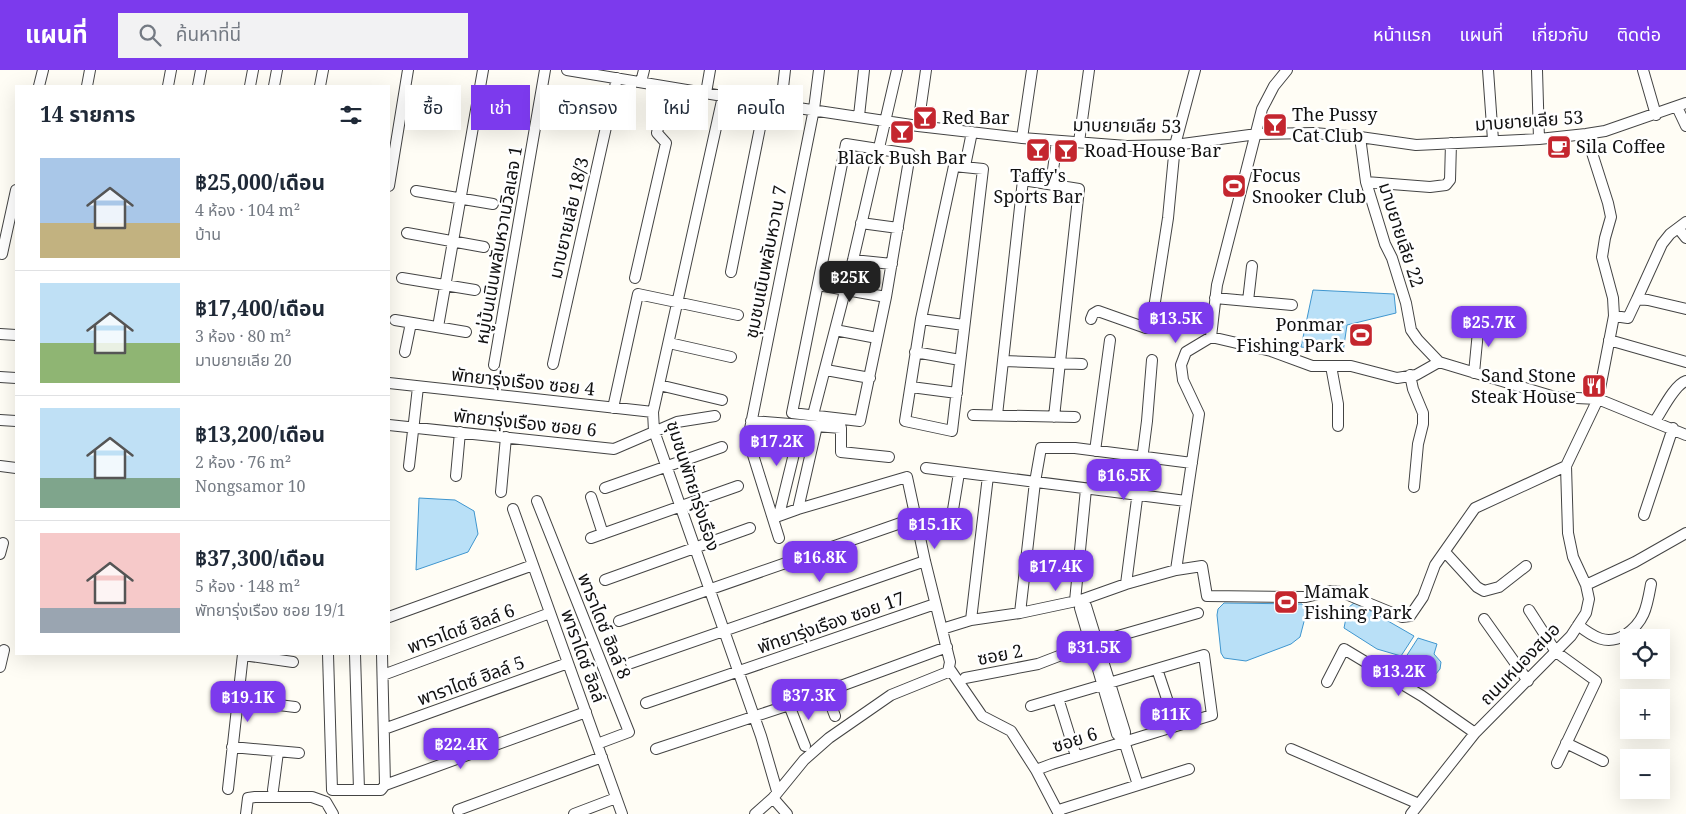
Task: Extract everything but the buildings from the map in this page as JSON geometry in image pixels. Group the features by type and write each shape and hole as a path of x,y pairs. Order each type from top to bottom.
{"street":[{"path":"39,85 43,70"},
{"path":"80,85 84,70"},
{"path":"87,85 90,70"},
{"path":"168,85 171,70"},
{"path":"198,85 201,70"},
{"path":"250,85 254,70"},
{"path":"274,85 277,70"},
{"path":"320,85 323,70"},
{"path":"390,180 408,70"},
{"path":"438,327 483,70"},
{"name":"หมู่บ้นเนินพลับหวานวิลเลจ 1","path":"494,366 545,70"},
{"name":"มาบยายเลีย 53","path":"567,70 622,76 660,85"},
{"path":"641,82 644,70"},
{"path":"707,85 710,70"},
{"path":"784,85 786,70"},
{"name":"ชุมชนเนินพลับหวาน 7","path":"779,538 776,516 748,439 814,109 819,70"},
{"path":"859,116 864,70"},
{"path":"813,414 854,260 897,70"},
{"path":"918,126 926,70"},
{"path":"1022,138 1032,70"},
{"path":"1078,142 1089,70"},
{"path":"1091,319 1093,314 1098,311 1146,328 1152,321 1168,218 1175,145 1195,70"},
{"path":"1211,338 1217,285 1257,134 1262,108 1274,86 1287,70"},
{"path":"1488,70 1493,140"},
{"path":"1537,70 1539,138"},
{"path":"1643,70 1656,115"},
{"name":"มาบยายเลีย 18/3","path":"553,364 622,76"},
{"path":"1681,105 1686,126"},
{"name":"มาบยายเลีย 53","path":"803,108 918,126 1022,138 1127,146 1175,145 1257,134 1314,133 1416,145 1539,138 1605,131 1681,105"},
{"name":"ชุมชนพัทยารุ่งเรือง","path":"718,119 653,412 654,431 754,717 775,795"},
{"path":"635,278 666,142 657,133 658,130"},
{"path":"731,272 760,130"},
{"path":"965,166 972,132"},
{"name":"ถนนหนองสมอ","path":"1415,811 1475,733 1571,636 1586,613 1589,600 1586,585 1573,557 1568,533 1566,466 1598,400 1614,316 1613,298 1602,256 1611,217 1586,134"},
{"name":"มาบยายเลีย 22","path":"1360,137 1366,182 1406,303 1412,330 1418,340 1439,362"},
{"path":"1051,184 1057,141"},
{"path":"1366,182 1430,187 1446,185 1450,180 1451,143"},
{"path":"846,144 878,150 910,154 886,297 860,421 792,413 846,144"},
{"path":"954,166 965,166 984,170 952,432 905,422 921,319 954,166"},
{"path":"997,415 1023,180 1079,189 1054,417"},
{"path":"416,190 493,204"},
{"path":"2,254 15,195"},
{"path":"861,223 898,228"},
{"path":"1614,316 1628,318 1662,244 1670,234 1682,225 1686,238"},
{"path":"406,233 484,246"},
{"path":"854,260 892,264"},
{"path":"1248,301 1252,266"},
{"path":"402,278 475,290"},
{"path":"818,285 886,297"},
{"path":"613,408 638,294 738,315"},
{"path":"1215,298 1292,305"},
{"path":"1637,299 1686,309"},
{"path":"921,319 964,325"},
{"path":"395,320 466,332"},
{"path":"1474,373 1479,321"},
{"path":"405,352 411,323"},
{"path":"835,330 877,338"},
{"path":"0,334 15,335"},
{"path":"1176,570 1199,414 1183,380 1181,365 1186,352 1211,338 1271,351 1312,366 1351,366 1397,378 1416,374 1439,362 1555,397 1598,400 1673,428 1686,435"},
{"path":"1095,451 1110,340"},
{"path":"1609,340 1686,362"},
{"path":"669,343 731,357"},
{"path":"915,352 960,360"},
{"path":"1126,584 1152,360"},
{"path":"1003,361 1082,364"},
{"path":"1331,366 1338,404 1338,426"},
{"path":"826,370 870,378"},
{"path":"0,376 15,378"},
{"path":"1410,376 1413,390 1423,413 1414,487"},
{"path":"1655,421 1674,392 1681,383 1686,381"},
{"name":"พัทยารุ่งเรือง ซอย 4","path":"390,384 653,412"},
{"path":"659,385 722,400"},
{"path":"410,466 418,387"},
{"path":"911,387 957,393"},
{"name":"พัทยารุ่งเรือง ซอย 6","path":"390,425 614,449 677,422 715,416"},
{"path":"973,416 1075,417"},
{"path":"0,420 15,422"},
{"path":"751,421 841,428 841,452 889,457"},
{"path":"776,516 801,425"},
{"path":"798,509 817,426"},
{"path":"1644,515 1673,428"},
{"path":"456,476 460,432"},
{"path":"501,492 506,437"},
{"path":"1020,613 1035,482 1041,448 1056,447 1192,463"},
{"path":"605,488 722,448"},
{"path":"0,466 15,468"},
{"path":"942,629 971,620 1020,613 1078,600 1176,570 1202,566 1207,596 1306,597 1331,591 1340,592 1402,617 1410,616 1423,597 1435,565 1475,508 1566,466"},
{"path":"926,468 1186,501"},
{"path":"618,621 709,588 916,522 950,528 959,472"},
{"path":"755,814 775,795 804,760 829,738 858,716 891,695 948,672 950,662 924,560 907,476 776,516"},
{"path":"971,620 988,476"},
{"path":"591,538 738,486"},
{"path":"1078,600 1086,489"},
{"path":"591,497 603,534"},
{"name":"พาราไดซ์ ฮิลล์ 8","path":"537,501 629,732 597,744"},
{"name":"พาราไดซ์ ฮิลล์","path":"513,509 622,814"},
{"path":"605,580 750,528"},
{"path":"1586,585 1635,562 1686,533"},
{"path":"1445,552 1477,587 1484,591 1498,587 1526,566"},
{"path":"631,663 924,560"},
{"path":"390,617 533,565"},
{"path":"1578,625 1591,636 1612,641 1616,640 1635,628 1644,614 1649,600 1651,584"},
{"path":"1078,600 1086,604 1094,643 1106,683 1126,732 1124,741 1138,785"},
{"name":"พัทยารุ่งเรือง ซอย 17","path":"646,703 935,604"},
{"path":"1529,610 1556,652 1596,681 1557,764"},
{"name":"พาราไดซ์ ฮิลล์ 6","path":"383,675 550,613"},
{"name":"ซอย 2","path":"965,678 1038,664 1094,643 1198,613"},
{"path":"1484,619 1528,681"},
{"path":"656,749 826,692 946,647"},
{"path":"1327,682 1344,649 1422,696 1475,733"},
{"path":"0,667 4,650"},
{"path":"228,789 243,655 294,662"},
{"path":"328,655 332,790 381,790 385,785 586,712"},
{"path":"355,655 359,790"},
{"path":"382,655 385,785"},
{"name":"ซอย 6","path":"1036,770 1212,715 1204,655 1157,669"},
{"name":"พาราไดซ์ ฮิลล์ 5","path":"384,730 568,663"},
{"path":"949,668 982,716 1010,731 1061,811 1189,769"},
{"path":"1031,706 1157,669 1176,726"},
{"path":"826,692 835,716"},
{"path":"1058,698 1076,756"},
{"path":"238,700 295,707"},
{"path":"789,705 805,746"},
{"path":"1566,743 1603,761"},
{"path":"232,747 299,754"},
{"path":"1291,749 1415,811"},
{"path":"273,790 278,752"},
{"path":"458,810 602,757"},
{"path":"775,795 787,814"},
{"path":"246,814 248,798 254,797 312,797 326,802 334,814"},
{"path":"574,814 616,798"}],"water":[{"path":"1313,290 1394,294 1396,313 1347,325 1343,352 1301,347"},
{"path":"419,498 455,500 474,511 478,534 468,552 416,570"},
{"path":"1355,602 1414,636 1401,656 1377,649 1344,628 1348,608"},
{"path":"1224,603 1302,604 1307,610 1300,637 1291,644 1246,661 1224,658 1221,653 1217,615 1218,609"},
{"path":"1418,638 1437,644 1434,654 1441,662 1440,669 1431,680 1421,681 1402,663"}],"place":[{"name":"Red Bar","path":"925,118"},
{"name":"The Pussy Cat Club","path":"1275,125"},
{"name":"Black Bush Bar","path":"902,132"},
{"name":"Sila Coffee","path":"1559,147"},
{"name":"Taffy's Sports Bar","path":"1038,150"},
{"name":"Road House Bar","path":"1066,151"},
{"name":"Focus Snooker Club","path":"1234,186"},
{"name":"Ponmar Fishing Park","path":"1361,335"},
{"name":"Sand Stone Steak House","path":"1594,386"},
{"name":"Mamak Fishing Park","path":"1286,602"}]}
